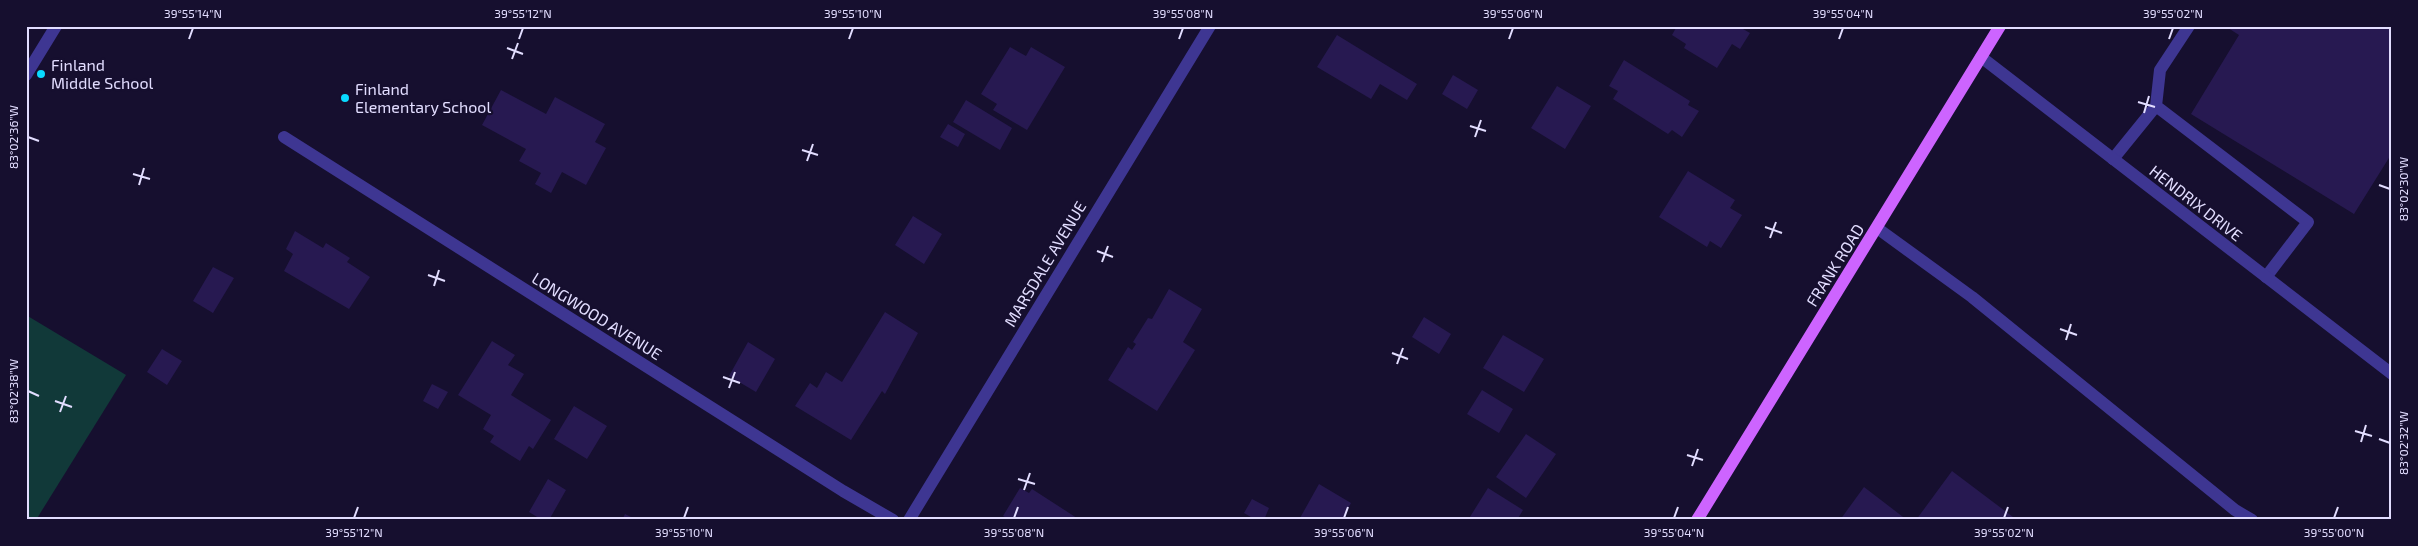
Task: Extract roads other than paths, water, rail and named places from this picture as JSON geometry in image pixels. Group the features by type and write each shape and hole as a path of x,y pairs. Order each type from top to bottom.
{"main road":[{"name":"FRANK ROAD","path":"1697,520 2000,26"}],"street":[{"path":"26,75 56,26"},
{"name":"MARSDALE AVENUE","path":"909,520 1210,26"},
{"path":"2113,159 2156,106 2160,70 2189,26"},
{"name":"HENDRIX DRIVE","path":"1981,57 2392,374"},
{"path":"2156,106 2308,222 2266,277"},
{"name":"LONGWOOD AVENUE","path":"284,137 835,486 893,520"},
{"path":"1877,228 1972,297 2235,510 2252,520"}],"place":[{"name":"Finland Middle School","path":"41,74"},
{"name":"Finland Elementary School","path":"345,98"}]}
